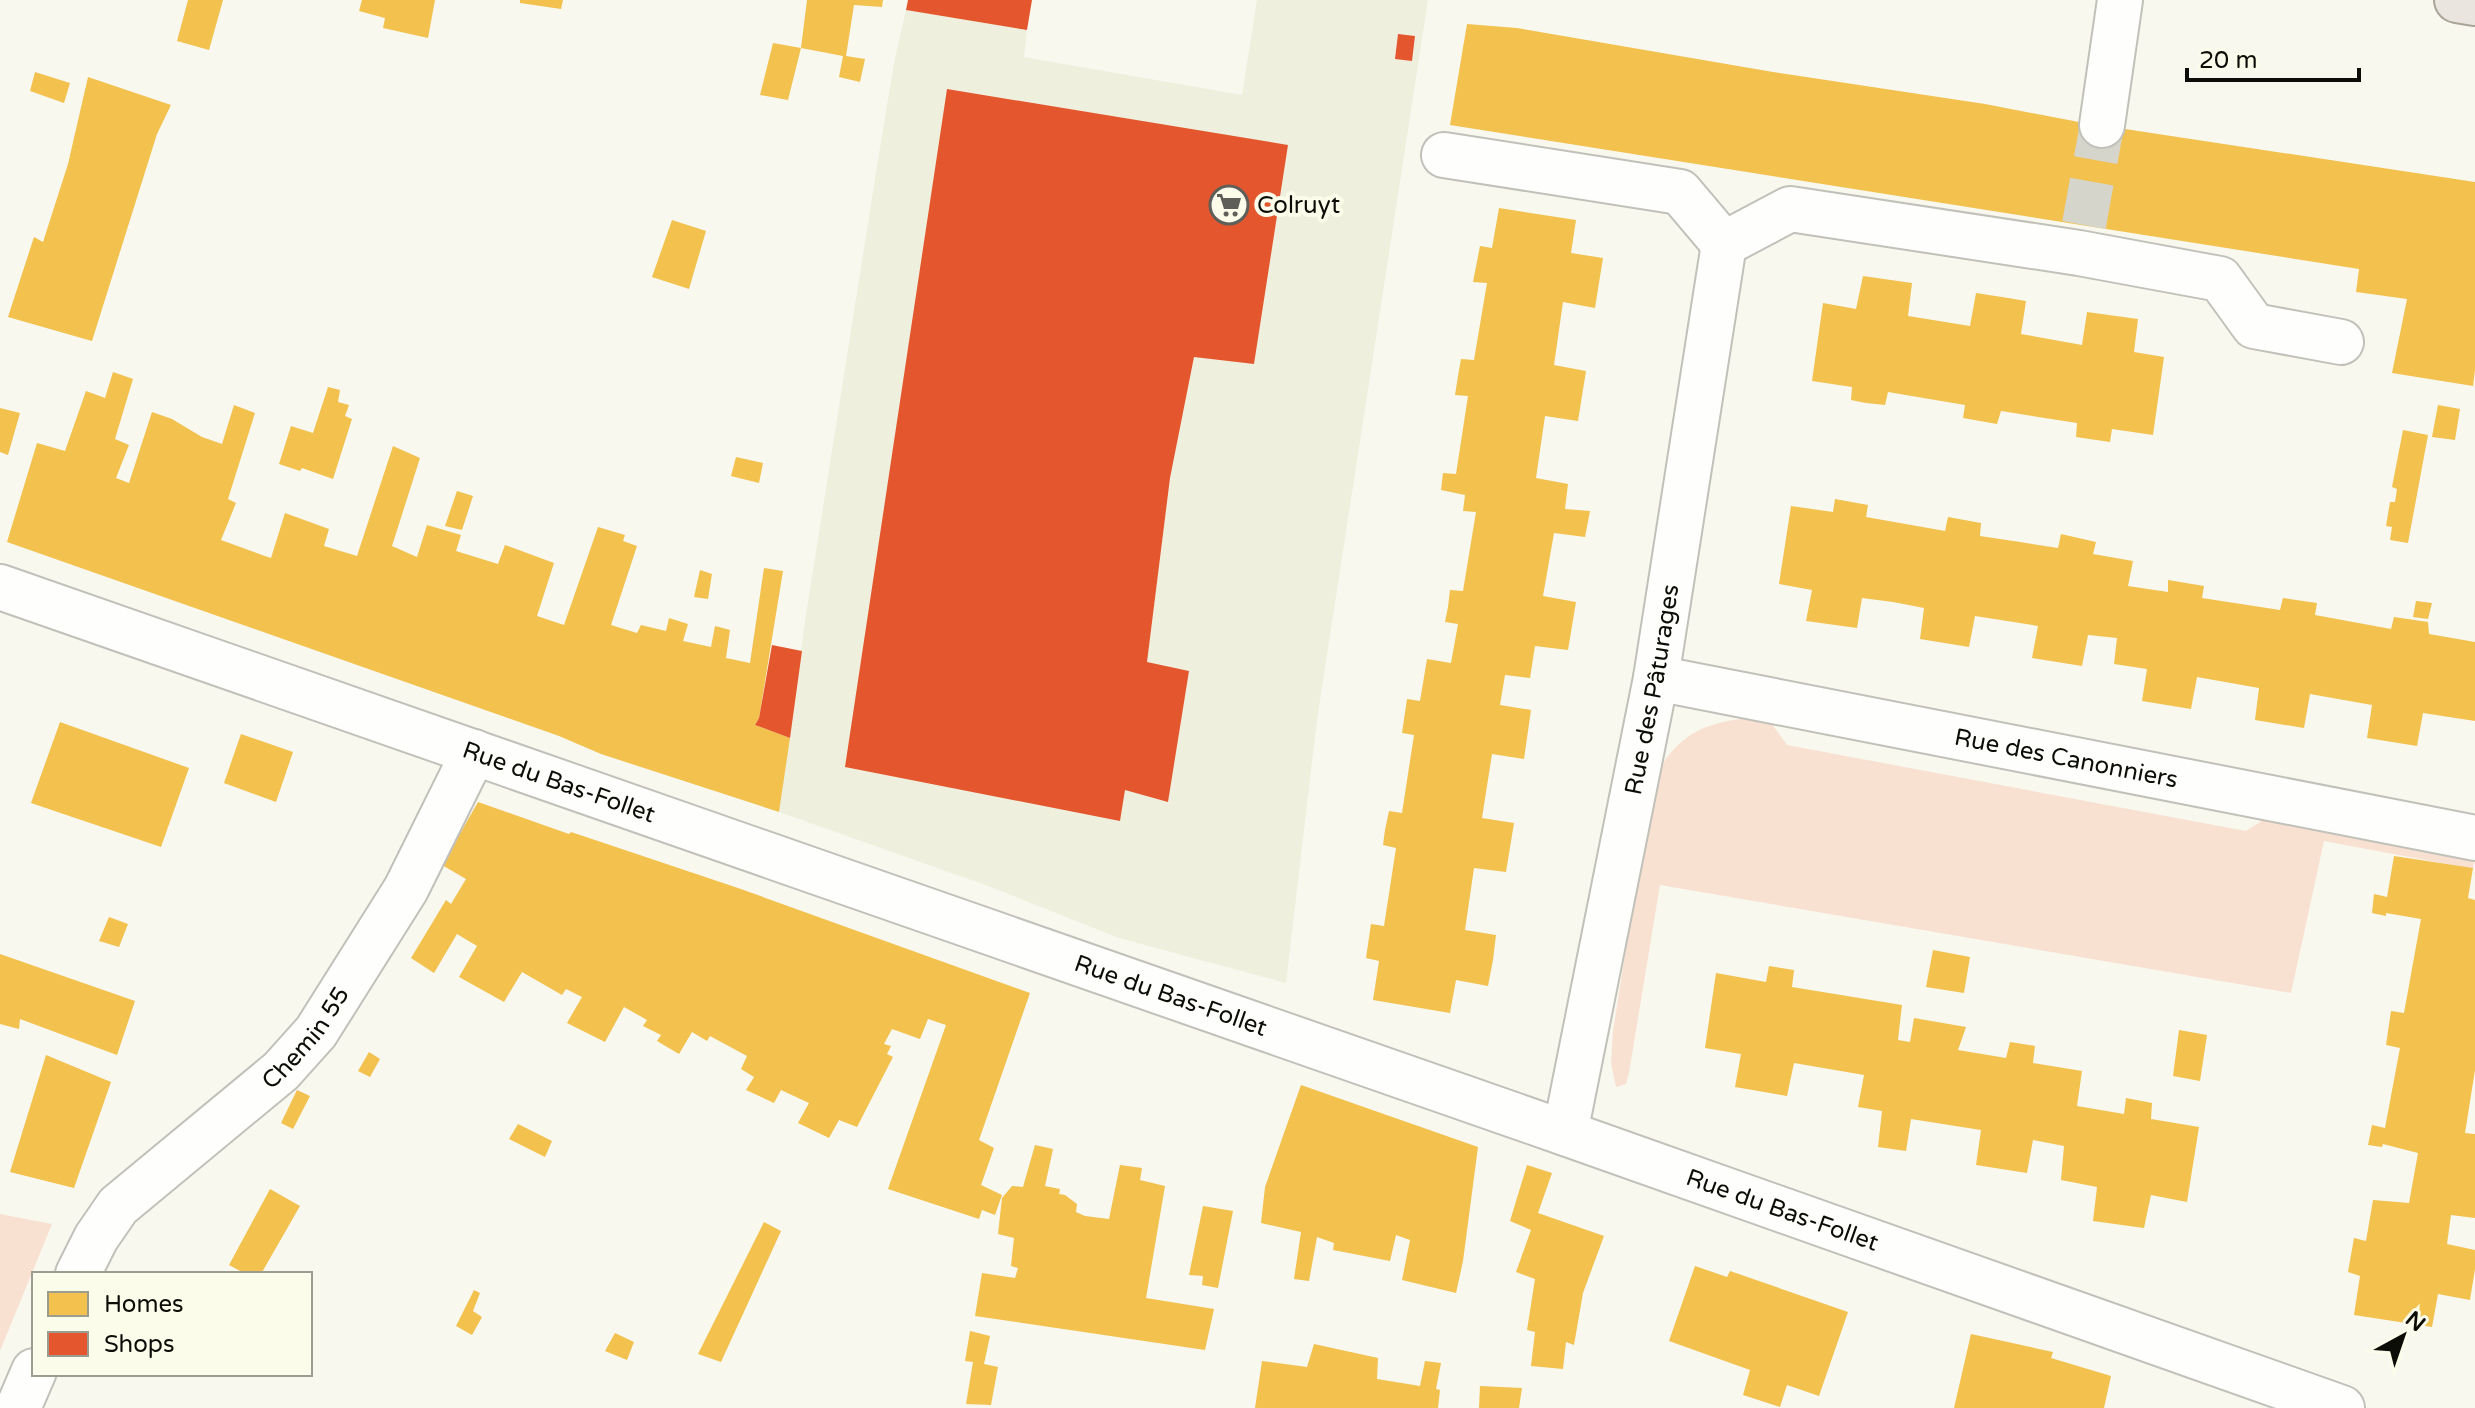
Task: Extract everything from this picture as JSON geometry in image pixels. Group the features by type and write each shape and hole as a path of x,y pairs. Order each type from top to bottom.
{"main road":[{"path":"2457,0 2475,3"}],"street":[{"path":"2102,125 2120,0"},
{"path":"1444,155 1680,192 1724,244 1790,209 2082,239 2220,279 2254,326 2341,342"},
{"name":"Rue des Pâturages","path":"1565,1133 1656,678 1724,244"},
{"name":"Rue du Bas-Follet","path":"0,587 1565,1133 2342,1408"},
{"name":"Rue des Canonniers","path":"1656,678 2475,838"},
{"name":"Chemin 55","path":"79,1272 96,1238 118,1206 281,1071 316,1032 406,889 474,752"},
{"path":"18,1408 32,1376"}],"shaded area":[{"path":"1257,0 1428,0 1317,720 1286,983 1119,938 991,887 779,812 805,621 878,160 906,10 1027,30 1024,57 1242,95"},
{"path":"1748,718 1769,720 1787,745 2246,831 2272,814 2475,856 2473,869 2324,841 2291,993 1660,885 1629,1073 1626,1084 1616,1087 1611,1063 1613,1031 1652,783 1669,755 1690,736 1715,724"},
{"path":"0,1214 52,1224 32,1272 0,1351"}],"building: Homes":[{"path":"188,0 223,0 209,50 177,41"},
{"path":"362,0 435,0 428,38 383,28 385,18 359,11"},
{"path":"520,0 563,0 561,9 520,3"},
{"path":"807,0 883,0 882,7 854,5 846,56 865,59 860,82 839,77 843,56 801,48"},
{"path":"1467,24 1517,28 2079,122 2475,182 2473,386 2392,373 2407,299 2356,292 2359,269 1450,125"},
{"path":"773,43 801,48 788,100 760,95"},
{"path":"35,72 70,83 64,103 30,91"},
{"path":"88,77 171,105 157,134 92,341 8,317 34,237 43,242 68,164"},
{"path":"1499,208 1576,220 1571,253 1603,258 1595,308 1563,302 1554,365 1586,371 1578,421 1545,416 1536,478 1568,484 1565,509 1590,511 1585,537 1554,533 1543,596 1576,602 1568,650 1535,646 1530,678 1505,675 1500,705 1531,710 1524,759 1492,754 1482,818 1514,823 1506,872 1474,868 1465,930 1496,935 1493,960 1488,986 1456,980 1450,1013 1373,1000 1379,961 1366,958 1371,924 1384,926 1396,848 1383,845 1389,811 1402,813 1414,735 1402,733 1407,699 1420,701 1427,659 1451,663 1458,624 1445,622 1450,590 1463,591 1476,512 1463,511 1465,495 1441,490 1443,473 1456,474 1468,396 1455,395 1458,376 1461,359 1474,360 1487,283 1473,282 1480,246 1492,248"},
{"path":"672,220 706,231 689,289 652,277"},
{"path":"1863,276 1912,283 1908,316 1970,326 1976,293 2026,301 2021,334 2082,345 2087,312 2138,319 2134,352 2164,357 2153,435 2112,429 2110,442 2076,437 2077,423 2001,411 1997,424 1963,418 1965,405 1888,392 1885,405 1866,403 1851,400 1852,387 1812,381 1823,303 1856,309"},
{"path":"113,372 133,379 115,439 129,445 116,478 129,483 152,412 222,444 234,405 255,413 228,499 236,503 221,540 271,558 285,513 329,529 324,546 357,556 393,446 420,458 392,546 417,557 427,525 461,535 456,551 498,564 505,545 554,563 537,616 564,625 598,527 625,535 623,541 637,546 611,625 637,633 641,625 666,631 669,618 688,624 683,641 711,647 715,626 730,630 726,658 750,663 764,568 783,571 759,718 755,725 790,738 779,812 601,754 559,736 7,542 37,443 65,451 86,391 105,398"},
{"path":"328,387 340,390 338,402 349,405 345,416 352,419 333,479 279,464 291,426 313,433"},
{"path":"2438,405 2460,409 2455,440 2432,437"},
{"path":"0,408 20,413 8,455 0,452"},
{"path":"2403,430 2428,435 2408,543 2390,540 2392,527 2386,526 2390,502 2395,502 2397,489 2392,487"},
{"path":"736,457 763,463 759,483 731,476"},
{"path":"457,491 473,496 462,530 445,526"},
{"path":"1835,499 1868,505 1866,517 1945,531 1948,517 1981,523 1980,536 2058,548 2061,534 2096,542 2093,554 2133,561 2128,586 2168,592 2168,580 2204,586 2202,598 2280,610 2283,598 2317,603 2315,615 2391,629 2394,617 2428,622 2429,634 2475,642 2475,721 2423,713 2417,746 2367,738 2372,705 2310,694 2304,728 2255,720 2259,688 2197,677 2191,709 2142,701 2147,669 2114,664 2117,638 2088,635 2082,666 2032,658 2038,626 1975,616 1969,647 1920,639 1924,608 1893,602 1862,598 1857,628 1806,621 1812,590 1779,584 1791,506 1833,512"},
{"path":"700,570 712,574 708,599 694,597"},
{"path":"2416,601 2432,603 2428,619 2413,617"},
{"path":"60,722 189,768 161,847 31,803"},
{"path":"241,734 293,752 276,802 224,783"},
{"path":"478,802 738,888 1030,993 979,1140 994,1148 981,1185 1002,1195 995,1215 982,1210 979,1219 888,1189 946,1025 928,1019 920,1039 892,1029 884,1044 891,1046 887,1054 893,1057 857,1127 839,1120 829,1138 798,1123 809,1103 781,1090 774,1103 746,1090 754,1077 741,1069 747,1056 710,1036 707,1041 692,1032 679,1054 657,1041 661,1035 643,1026 647,1020 624,1007 605,1042 567,1023 582,997 566,989 562,995 522,972 504,1002 459,977 477,946 457,934 434,973 411,958 446,900 451,904 466,879 442,865"},
{"path":"2394,856 2473,868 2468,898 2475,900 2475,1070 2465,1133 2475,1134 2475,1218 2451,1215 2447,1244 2475,1250 2475,1269 2470,1300 2438,1294 2432,1327 2354,1315 2360,1276 2348,1272 2354,1238 2366,1241 2373,1200 2409,1203 2418,1153 2383,1144 2382,1147 2368,1145 2372,1125 2385,1128 2400,1048 2386,1045 2391,1011 2404,1013 2421,919 2372,913 2374,894 2387,897"},
{"path":"109,917 128,924 119,947 99,941"},
{"path":"1933,950 1970,957 1964,993 1926,987"},
{"path":"0,954 135,1001 117,1055 20,1019 19,1029 0,1024"},
{"path":"1769,966 1794,970 1792,987 1902,1005 1898,1040 1910,1042 1914,1018 1966,1027 1958,1050 2006,1058 2010,1042 2035,1046 2033,1063 2082,1071 2077,1106 2124,1114 2126,1098 2152,1103 2151,1119 2199,1127 2187,1202 2151,1195 2144,1228 2093,1221 2097,1187 2061,1180 2064,1146 2033,1140 2027,1173 1976,1165 1981,1130 1911,1119 1906,1151 1878,1147 1882,1111 1858,1107 1864,1075 1794,1063 1787,1096 1735,1087 1741,1054 1705,1048 1716,973 1766,982"},
{"path":"2179,1030 2207,1035 2200,1081 2173,1076"},
{"path":"369,1052 380,1059 370,1077 358,1071"},
{"path":"46,1055 111,1082 74,1188 10,1172"},
{"path":"1301,1085 1478,1147 1456,1293 1402,1280 1410,1240 1396,1235 1390,1261 1333,1250 1334,1243 1317,1237 1309,1281 1294,1279 1301,1232 1261,1223 1265,1187"},
{"path":"297,1090 310,1096 293,1129 281,1123"},
{"path":"518,1124 552,1141 545,1157 509,1139"},
{"path":"1035,1145 1053,1149 1045,1186 1060,1189 1059,1194 1077,1204 1076,1212 1085,1216 1109,1219 1120,1165 1142,1168 1140,1180 1165,1186 1146,1298 1214,1309 1205,1350 975,1316 982,1273 1015,1278 1018,1268 1011,1266 1014,1238 998,1234 1002,1198 1012,1186 1023,1187"},
{"path":"1527,1165 1552,1173 1538,1213 1604,1236 1583,1293 1574,1345 1566,1342 1563,1369 1531,1366 1535,1332 1527,1330 1535,1279 1516,1272 1531,1230 1510,1221"},
{"path":"270,1189 300,1206 262,1272 242,1272 229,1265"},
{"path":"1203,1206 1233,1211 1218,1288 1202,1285 1203,1276 1189,1275"},
{"path":"764,1222 781,1231 721,1362 698,1354"},
{"path":"1695,1266 1727,1277 1730,1271 1848,1312 1819,1396 1787,1385 1780,1407 1743,1395 1750,1370 1669,1341"},
{"path":"474,1290 480,1293 473,1311 482,1317 472,1335 456,1326"},
{"path":"970,1331 990,1336 984,1364 998,1367 991,1405 966,1404 973,1362 965,1361"},
{"path":"615,1333 634,1342 627,1360 605,1351"},
{"path":"1971,1334 2053,1352 2051,1358 2111,1376 2104,1408 1954,1408"},
{"path":"1314,1344 1378,1358 1377,1379 1420,1386 1425,1361 1441,1363 1436,1389 1440,1390 1438,1408 1255,1408 1262,1361 1307,1367"},
{"path":"1480,1386 1522,1388 1519,1408 1479,1408"}],"building: Shops":[{"path":"908,0 1032,0 1027,30 906,10"},
{"path":"1398,34 1415,36 1412,61 1395,59"},
{"path":"947,89 1288,145 1254,364 1194,357 1170,478 1147,662 1189,671 1168,802 1125,790 1120,821 845,767"},
{"path":"772,645 802,651 790,738 755,725 759,718"}],"tunnel":[{"path":"2084,225 2102,125"}],"place":[{"name":"Colruyt","path":"1229,205"}]}
